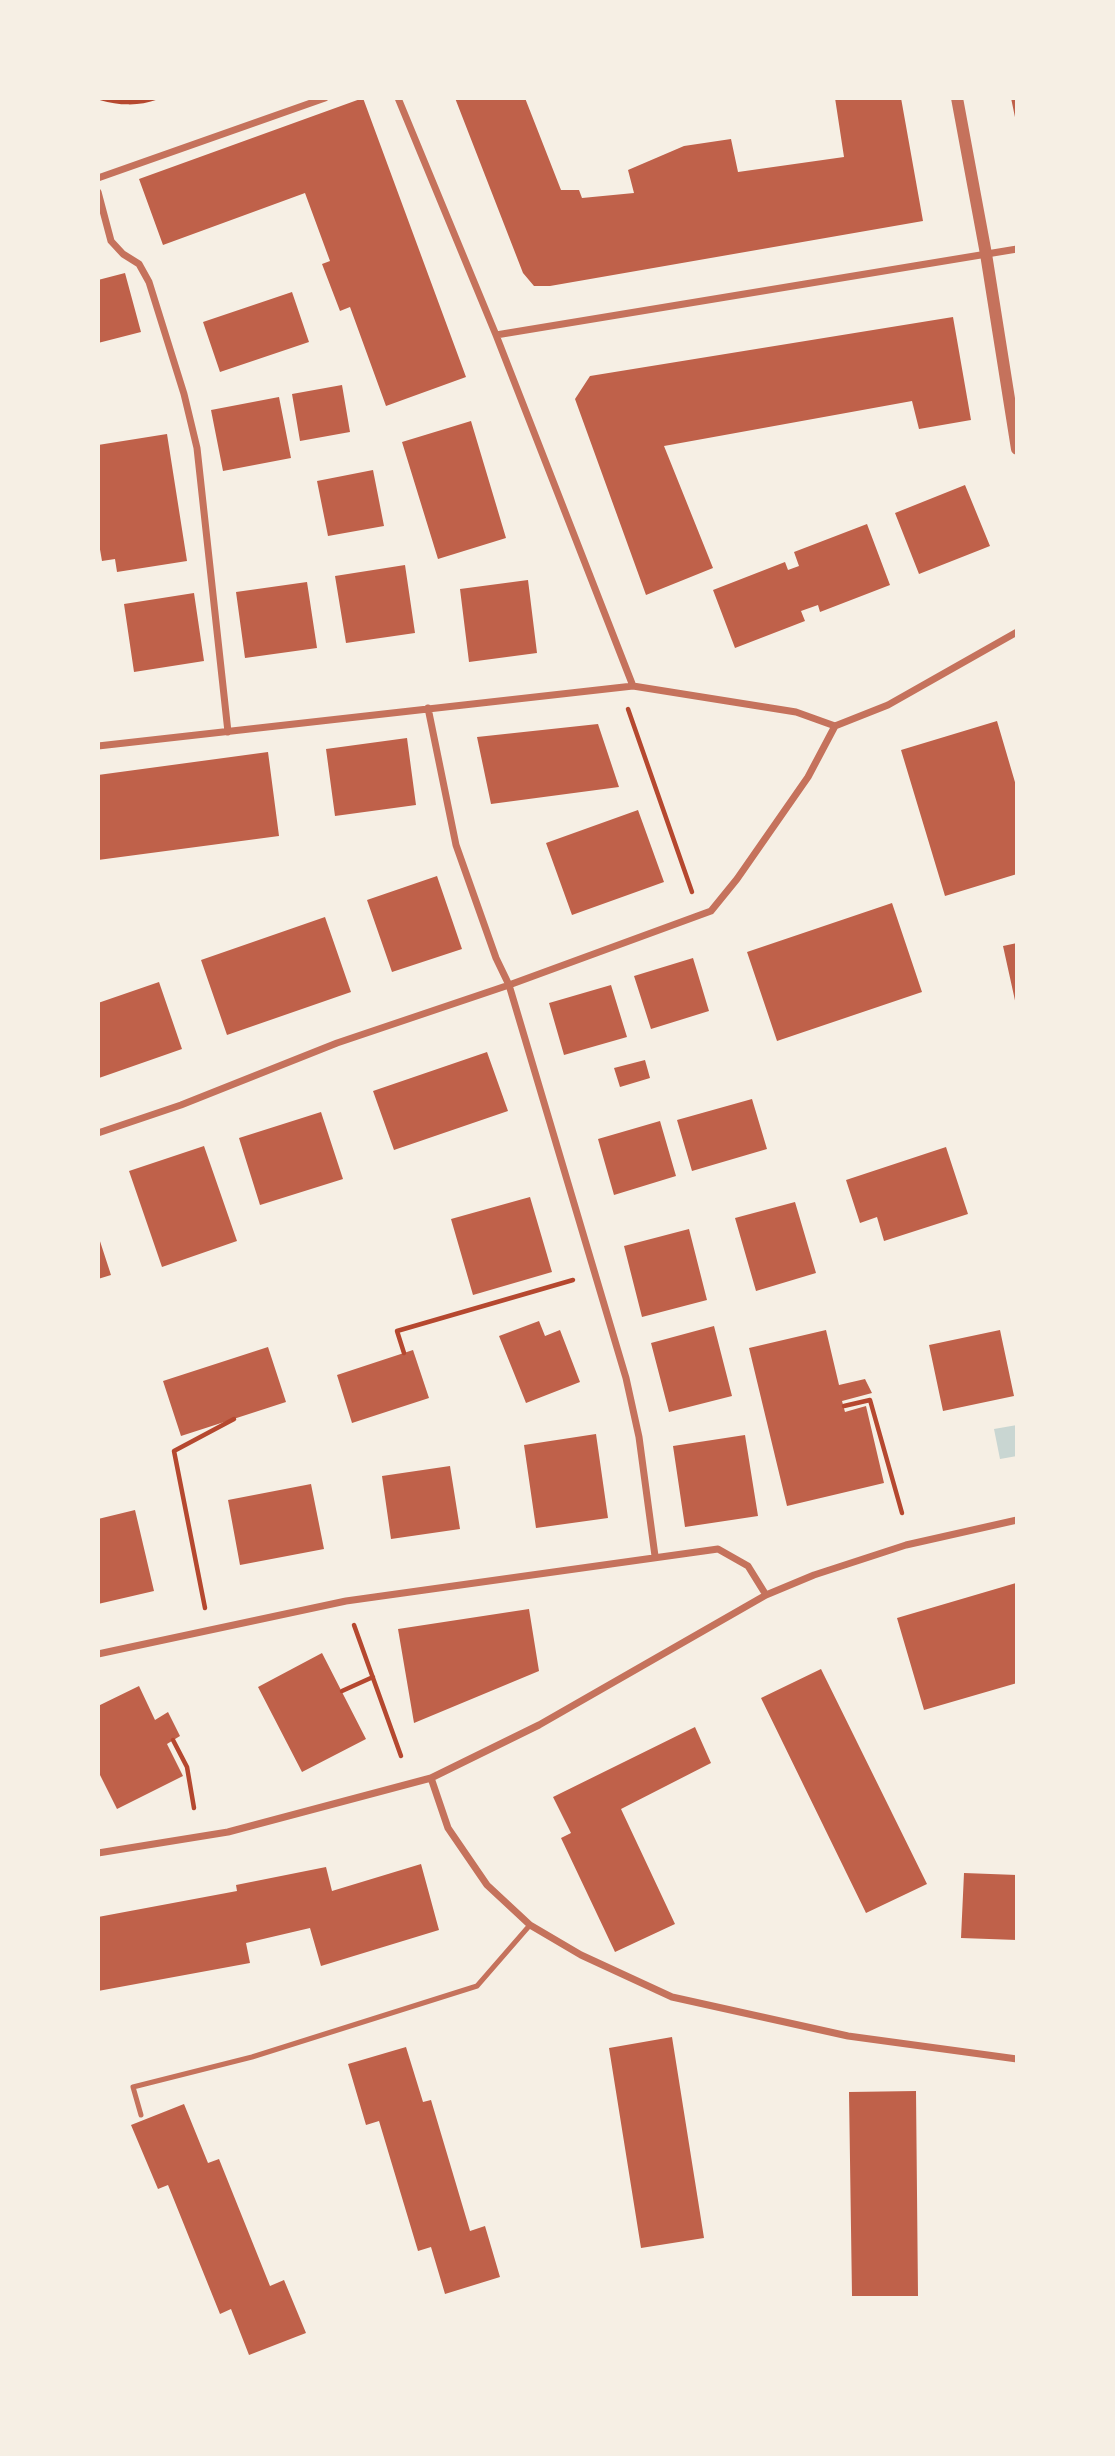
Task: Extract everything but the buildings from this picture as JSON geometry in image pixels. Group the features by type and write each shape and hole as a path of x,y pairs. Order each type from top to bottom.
{"street":[{"path":"98,178 325,98"},
{"path":"398,98 496,335 633,686"},
{"path":"957,98 986,254 1017,449"},
{"path":"99,196 111,241 122,254 139,264 149,282 184,394 197,448 228,732"},
{"path":"496,335 1017,249"},
{"path":"98,1133 181,1105 337,1043 509,985 711,912 808,777 835,726 888,705 1017,632"},
{"path":"98,746 633,686 796,712 835,726"},
{"path":"428,708 456,845 496,958 509,985 626,1378 639,1437 655,1556"},
{"path":"98,1853 228,1832 431,1778 539,1725 766,1595 814,1575 906,1545 1017,1520"},
{"path":"98,1654 346,1601 718,1549 748,1566 766,1595"},
{"path":"431,1778 450,1832 487,1885 530,1925 581,1955 672,1997 848,2036 1017,2059"}],"lane":[{"path":"141,2115 133,2087 253,2057 477,1986 530,1925"}],"path":[{"path":"101,98 124,102 145,102 155,98"},
{"path":"633,686 628,709 692,892"},
{"path":"404,1353 397,1331 594,1274"},
{"path":"844,1406 870,1400 902,1513"},
{"path":"209,1630 174,1451 234,1419"},
{"path":"346,1601 401,1756"},
{"path":"342,1691 373,1677"},
{"path":"173,1740 187,1767 194,1808"}],"shaded area":[{"path":"1017,1425 1017,1456 1000,1459 994,1429"}]}
